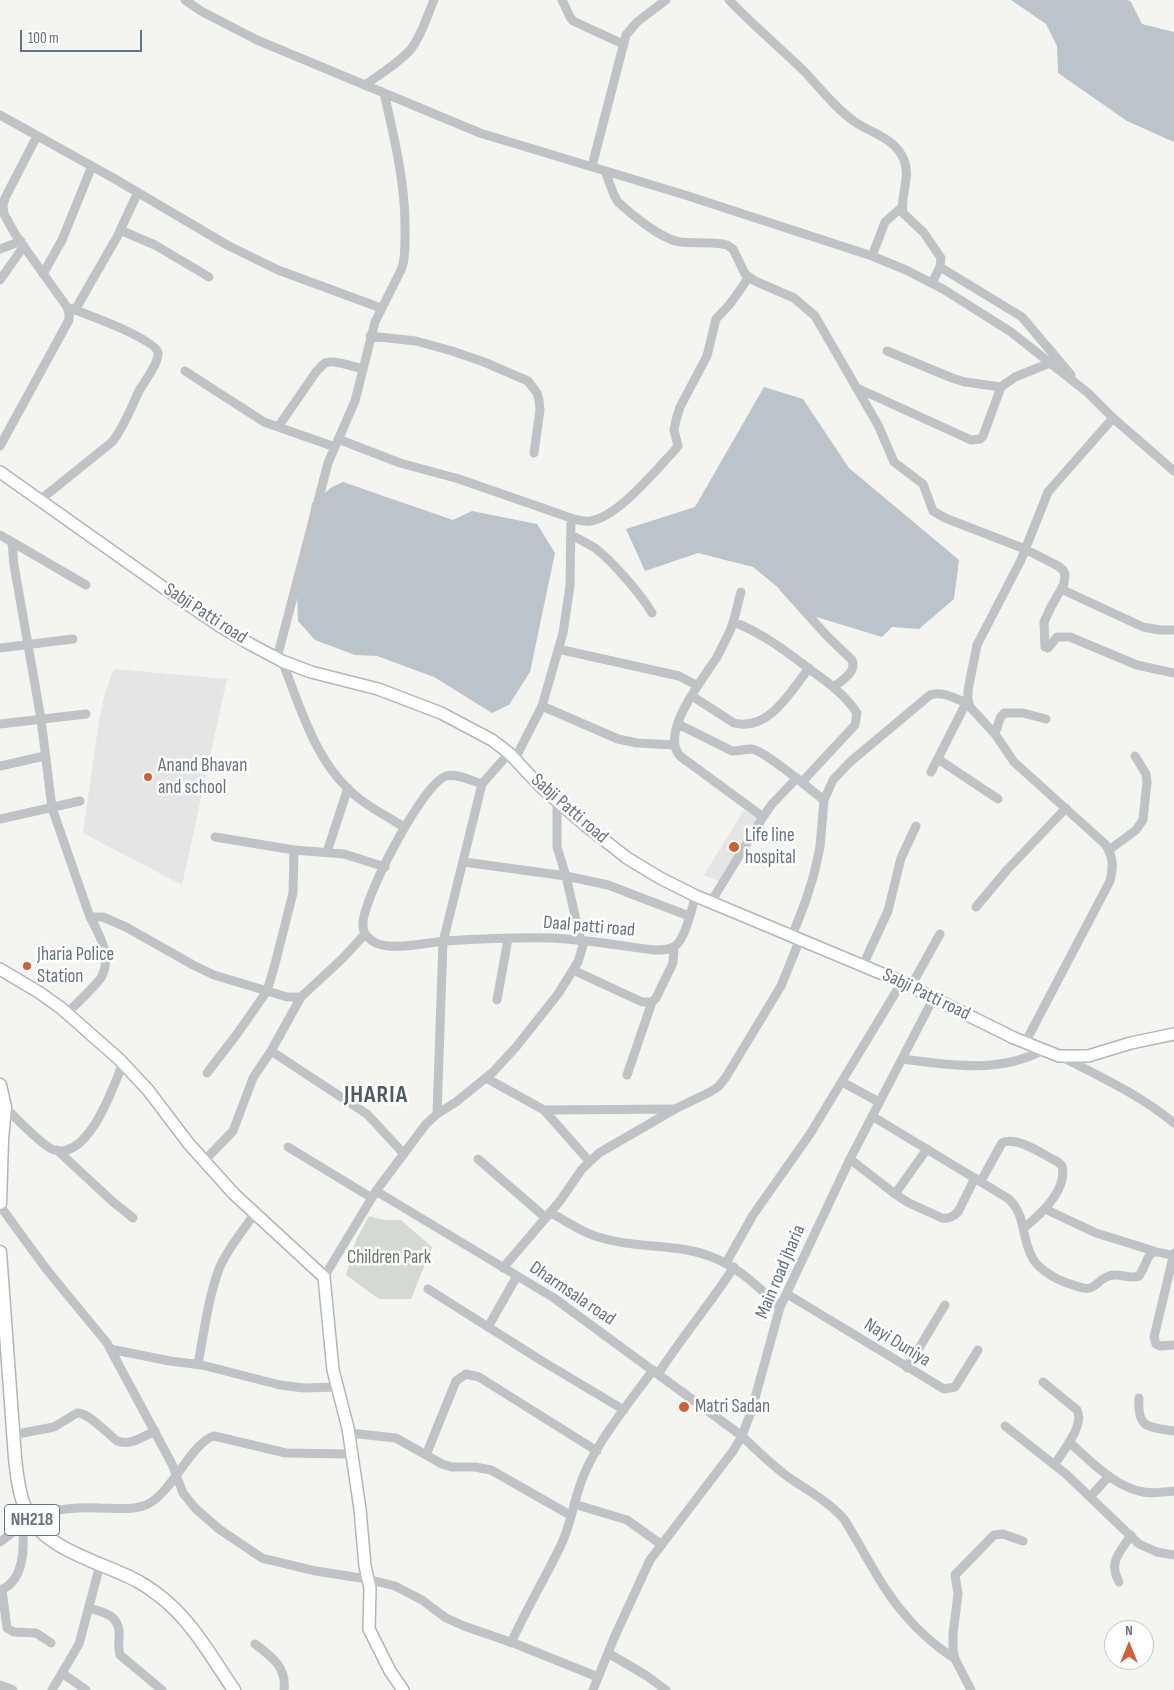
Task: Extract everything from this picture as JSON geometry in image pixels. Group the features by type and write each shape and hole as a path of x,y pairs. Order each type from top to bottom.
{"highway":[{"path":"0,1084 5,1107 0,1204"},
{"name":"NH218","path":"0,1252 4,1372 18,1484 26,1510 26,1523 36,1526 52,1539 78,1555 140,1582 162,1598 179,1614 198,1638 232,1689"}],"main road":[{"name":"Sabji Patti road","path":"0,472 218,624 279,659 311,672 378,689 441,712 492,740 512,756 541,787 585,826 627,858 660,878 696,896 863,965 934,997 982,1023 1025,1043 1060,1056 1088,1056 1131,1042 1174,1034"},
{"path":"0,969 40,993 67,1013 123,1064 143,1084 188,1144 234,1194 324,1277 332,1370 349,1433 352,1454 370,1599 369,1629 390,1671 403,1690"}],"street":[{"path":"185,0 201,11 257,40 480,134 605,170 872,256 932,283 1011,332 1083,389"},
{"path":"365,85 410,49 434,0"},
{"path":"562,0 573,21 623,44"},
{"path":"592,166 626,35 637,22 666,0"},
{"path":"729,0 804,71 846,115 886,138 897,148 907,168 902,207 906,216 924,233 940,253 940,267 932,283"},
{"path":"384,93 402,180 405,248 402,268 374,322 355,401 328,464 279,659 320,754 333,772 361,800 404,827"},
{"path":"0,115 138,192 227,245 278,270 381,308"},
{"path":"36,136 5,198 4,214 43,274 71,308 110,323 148,342 156,349 158,354 157,360 112,442 40,500"},
{"path":"43,274 62,240 92,166"},
{"path":"605,170 614,195 625,209 671,239 681,242 727,245 732,249 745,274 755,281 794,298 815,316 878,425 894,462 923,484 933,511 945,518 1025,549 1058,566 1062,570 1065,579 1044,622 1045,647 1048,648 1058,638 1070,638 1138,665 1174,673"},
{"path":"0,446 67,327 71,308 120,230 138,192"},
{"path":"872,256 885,222 902,207"},
{"path":"120,230 155,245 209,277"},
{"path":"0,249 22,244"},
{"path":"0,280 22,244"},
{"path":"940,267 1022,317 1083,389 1174,472"},
{"path":"185,371 253,416 278,427 336,443 400,464 459,479 584,522 591,521 609,514 634,494 678,446 674,430 676,420 680,407 707,356 716,319 750,277"},
{"path":"370,336 416,341 452,351 484,362 528,381 540,400 534,453"},
{"path":"887,351 952,378 965,382 1001,387"},
{"path":"278,427 316,372 328,361 363,369"},
{"path":"857,388 971,440 976,440 983,436 1001,387 1015,377 1050,363"},
{"path":"931,772 968,703 968,690 977,645 1025,549 1048,492 1113,418"},
{"path":"436,1114 444,942 482,784 512,756 542,706 566,618 570,586 571,518"},
{"path":"0,535 86,585"},
{"path":"571,535 590,545 603,555 643,598 652,613"},
{"path":"12,542 14,565 41,719 52,808 90,917 101,937 106,957 102,976 67,1013"},
{"path":"783,587 853,662 852,670 834,687"},
{"path":"1061,589 1143,626 1160,630 1174,630"},
{"path":"740,592 734,622 718,656 680,717 674,745 676,752 680,756 763,818"},
{"path":"711,902 772,804 800,780 855,725 857,719 857,714 853,708 834,687 773,641 754,630 734,622"},
{"path":"0,648 73,639"},
{"path":"558,649 679,676 698,686"},
{"path":"692,696 734,723 740,725 757,722 768,717 776,710 809,668"},
{"path":"503,1268 548,1215 589,1161 599,1153 674,1109 710,1092 718,1087 726,1077 781,986 814,874 820,847 824,800 833,780 850,762 933,693 942,694 968,703 995,734 1014,762 1104,844 1109,850 1113,861 1110,880 1025,1043"},
{"path":"542,706 618,739 636,743 674,745"},
{"path":"995,734 1000,718 1004,713 1023,713 1046,719"},
{"path":"0,724 86,714"},
{"path":"678,724 732,751 754,749 800,780 824,800"},
{"path":"1109,850 1136,830 1143,820 1147,782 1146,774 1135,756"},
{"path":"0,766 40,758"},
{"path":"938,759 998,798"},
{"path":"204,1161 233,1131 253,1078 271,1051 301,997 343,958 365,934 362,927 366,908 385,867 404,827 437,782 445,776 455,776 482,784"},
{"path":"327,852 348,788"},
{"path":"0,819 80,801"},
{"path":"324,1277 374,1195 426,1124 436,1114 456,1102 486,1078 516,1047 543,1014 573,970 583,942 566,876 556,847 557,801"},
{"path":"976,907 1007,870 1066,808"},
{"path":"863,965 888,911 901,858 916,826"},
{"path":"215,837 294,850 344,854 385,867"},
{"path":"207,1072 267,991 293,893 294,850"},
{"path":"464,862 566,876 619,888 689,916"},
{"path":"627,1075 652,1002 656,998 672,963 674,948 684,932 696,896"},
{"path":"90,917 103,917 126,927 214,975 287,998 301,997"},
{"name":"Daal patti road","path":"365,934 370,940 382,946 549,938 656,950 674,948"},
{"path":"511,1642 529,1604 561,1546 585,1473 597,1451 624,1410 710,1303 753,1215 797,1153 940,934"},
{"path":"497,1000 508,940"},
{"path":"573,970 642,1002 652,1002"},
{"name":"Main road jharia","path":"594,1690 643,1573 742,1436 752,1409 780,1307 850,1158 934,997"},
{"path":"902,1059 952,1065 996,1066 1017,1062 1043,1050"},
{"path":"271,1051 367,1114 404,1154"},
{"path":"1060,1056 1122,1087 1152,1106 1174,1124"},
{"path":"5,1107 52,1149 74,1148 92,1129 103,1112 123,1064"},
{"path":"486,1078 544,1110 589,1161"},
{"path":"842,1082 879,1102"},
{"path":"544,1110 674,1109"},
{"path":"872,1116 1009,1199 1016,1206 1021,1217 1030,1254 1037,1265 1063,1281 1083,1289 1092,1288 1107,1276 1132,1278 1139,1276 1149,1256 1154,1252"},
{"path":"850,1158 909,1203 947,1219 958,1212 1002,1143 1009,1140 1016,1141 1058,1162 1062,1166 1063,1171 1061,1182 1054,1197 1045,1209 1024,1228"},
{"name":"Dharmsala road","path":"288,1147 554,1298 742,1436 766,1460 811,1490 836,1510 844,1519 892,1599 920,1631 955,1660"},
{"path":"895,1194 927,1149"},
{"path":"57,1150 133,1218"},
{"path":"478,1158 548,1215 602,1238 710,1256 730,1265 780,1307"},
{"path":"0,1204 47,1270 96,1329 110,1349 176,1475 183,1493 219,1529 262,1558 316,1571 367,1579 395,1586 422,1600 446,1618 598,1677"},
{"path":"1045,1209 1096,1234 1173,1257 1154,1337 1156,1344 1160,1346 1174,1345"},
{"path":"198,1364 213,1287 220,1268 230,1248 255,1213"},
{"path":"488,1327 517,1276"},
{"path":"428,1289 624,1410"},
{"name":"Nayi Duniya","path":"787,1294 934,1385 944,1389 954,1387 978,1350"},
{"path":"907,1368 945,1305"},
{"path":"110,1349 170,1361 198,1364 286,1386 304,1388 336,1387"},
{"path":"426,1455 456,1381 466,1374 479,1377 597,1451"},
{"path":"1043,1382 1080,1414 1078,1426 1055,1464"},
{"path":"1140,1398 1138,1411 1144,1423 1174,1431"},
{"path":"12,1435 54,1427 82,1412 117,1442 128,1444 154,1432"},
{"path":"1005,1426 1055,1464 1140,1544 1174,1555"},
{"path":"349,1433 396,1438 442,1464 452,1467 475,1467 491,1470 570,1515"},
{"path":"0,1542 26,1523 49,1513 78,1509 142,1506 165,1492 176,1475 205,1441 214,1436 286,1453 352,1454"},
{"path":"1069,1442 1109,1476 1135,1490 1145,1493 1174,1491"},
{"path":"1091,1496 1109,1476"},
{"path":"574,1504 627,1520 662,1545"},
{"path":"26,1523 20,1567 11,1583 1,1590 2,1610 6,1626 10,1631 36,1634 51,1643"},
{"path":"971,1690 955,1660 952,1642 958,1594 955,1578 957,1573 994,1535 1003,1534 1023,1541"},
{"path":"1120,1582 1114,1573 1114,1565 1131,1536"},
{"path":"52,1690 79,1644 100,1565"},
{"path":"89,1608 112,1616 119,1630 117,1648 120,1655 162,1690"},
{"path":"255,1644 274,1658 280,1665 284,1690"},
{"path":"608,1653 647,1676 666,1690"},
{"path":"62,1673 86,1690"},
{"path":"0,1685 13,1690"}],"shaded area":[{"path":"1011,0 1128,0 1131,2 1142,24 1174,32 1174,142 1127,121 1058,73 1057,46 1046,24"},
{"path":"764,387 803,399 849,468 959,560 954,599 919,629 892,627 882,637 813,616 753,567 698,553 645,571 626,529 695,507"},
{"path":"343,482 453,520 472,511 537,524 555,553 530,672 509,705 492,713 434,677 377,656 355,655 315,640 298,621 297,588 312,503 332,487"},
{"name":"Anand Bhavan and school","path":"114,669 227,679 182,885 83,833 99,721 105,693"},
{"name":"Life line hospital","path":"744,810 764,820 726,884 704,875"}],"green space":[{"name":"Children Park","path":"369,1216 384,1220 401,1220 432,1247 411,1299 379,1299 346,1275 356,1240"}],"place":[{"name":"Anand Bhavan and school","path":"148,777"},
{"name":"Life line hospital","path":"734,847"},
{"name":"Jharia Police Station","path":"27,966"},
{"name":"Matri Sadan","path":"684,1407"}],"district":[{"name":"JHARIA","path":"376,1096"}]}
